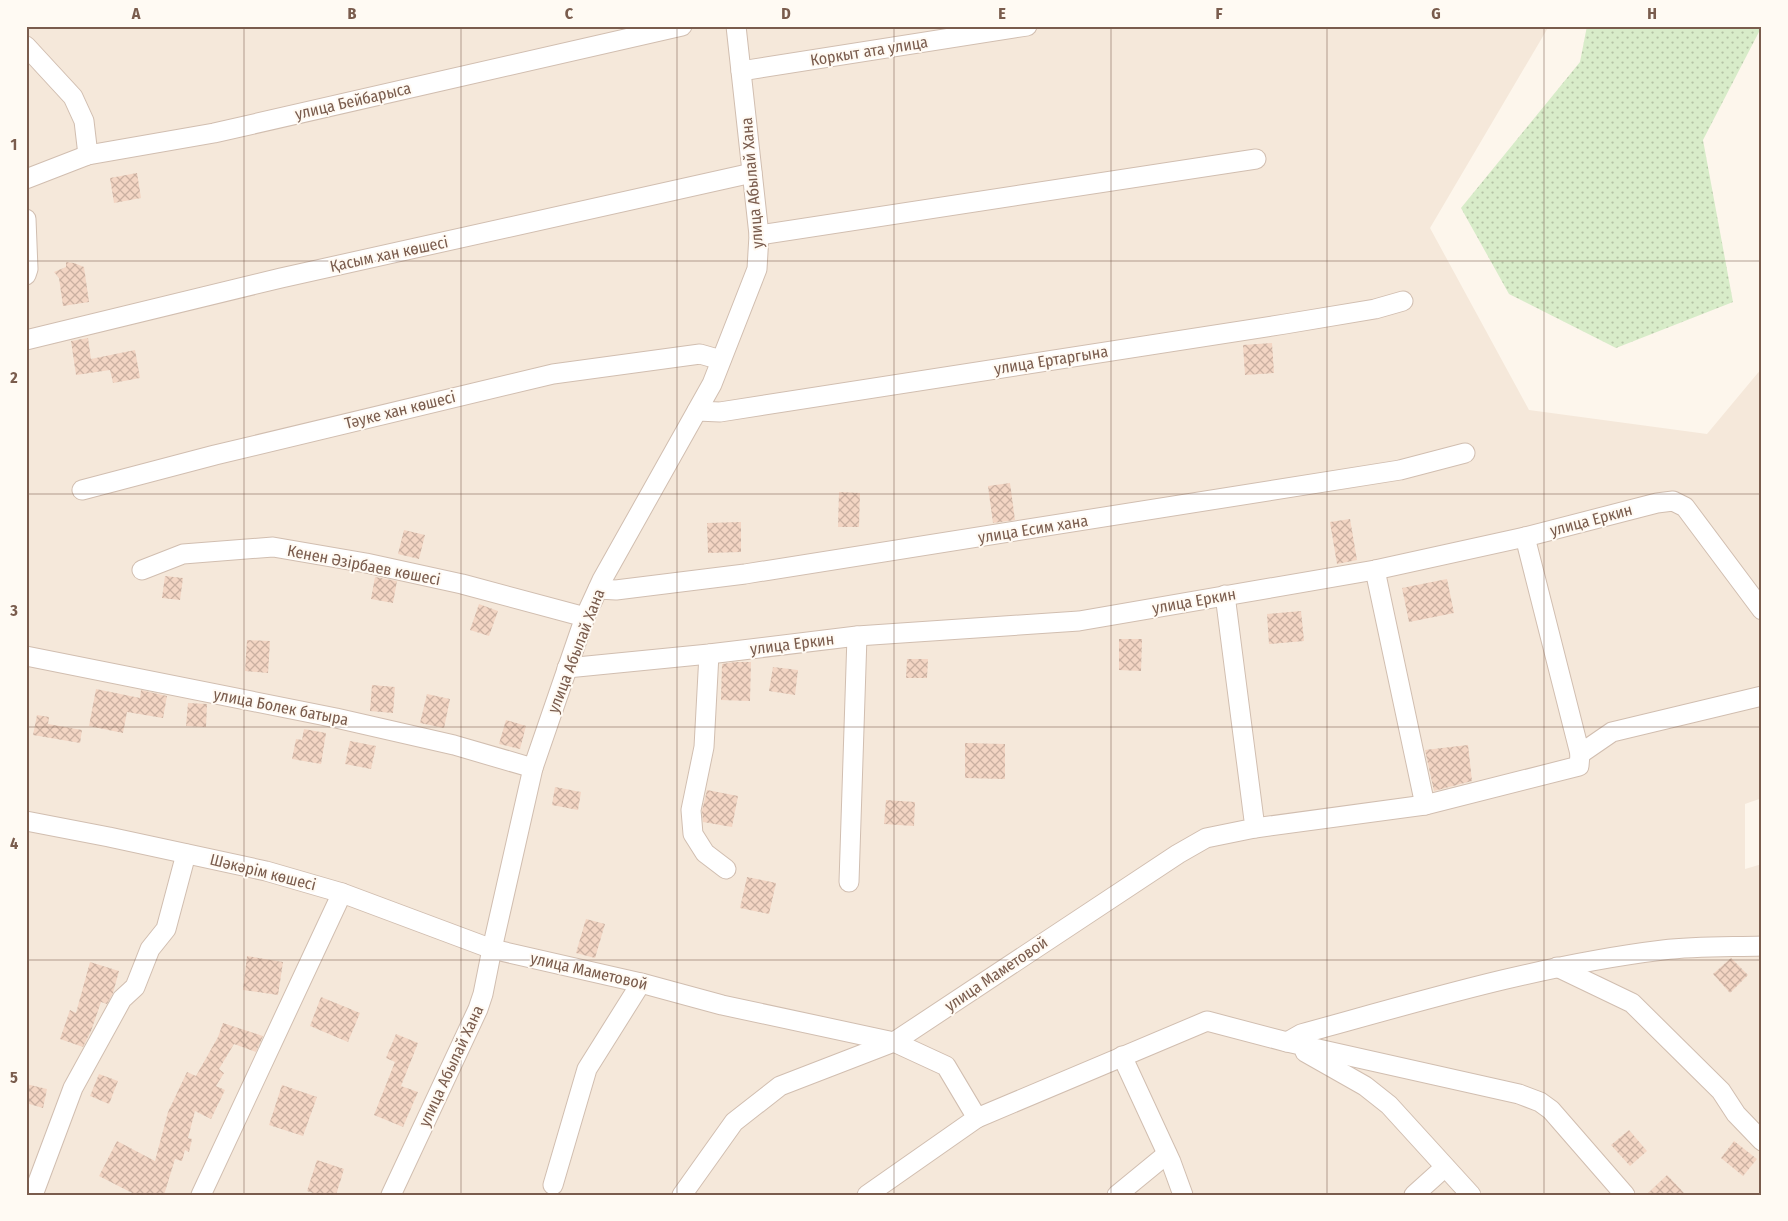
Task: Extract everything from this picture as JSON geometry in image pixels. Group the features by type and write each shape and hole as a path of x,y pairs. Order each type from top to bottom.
{"street":[{"name":"улица Бейбарыса","path":"26,179 88,155 214,133 682,26"},
{"name":"улица Абылай Хана","path":"391,1195 474,1022 483,994 533,768 585,617 598,589 712,384 757,269 759,235 736,26"},
{"name":"Коркыт ата улица","path":"741,71 1027,26"},
{"path":"26,46 73,97 84,121 88,155"},
{"path":"759,235 1256,159"},
{"name":"Қасым хан көшесі","path":"26,340 281,278 752,173"},
{"path":"26,219 28,270 26,275"},
{"name":"улица Ертаргына","path":"697,411 720,412 900,385 1294,322 1375,308 1403,301"},
{"name":"Тәуке хан көшесі","path":"82,490 225,453 553,374 700,354 721,360"},
{"name":"улица Есим хана","path":"598,589 616,590 745,574 906,549 1391,472 1465,453"},
{"name":"улица Еркин","path":"568,668 709,654 857,636 1079,621 1375,570 1525,537 1657,503 1672,501 1685,507 1762,610"},
{"path":"1525,537 1580,754 1612,732 1762,696"},
{"name":"Кенен Әзірбаев көшесі","path":"142,570 183,554 273,547 366,563 462,584 585,617"},
{"path":"1375,570 1425,805"},
{"path":"1225,595 1255,828"},
{"path":"849,882 857,636"},
{"path":"709,654 704,747 691,810 692,834 705,853 726,869"},
{"name":"улица Болек батыра","path":"26,656 336,718 454,745 533,768"},
{"name":"улица Маметовой","path":"492,948 642,983 722,1005 894,1042 1178,854 1206,838 1255,828 1425,805 1579,766 1580,754"},
{"name":"Шәкәрім көшесі","path":"26,821 266,871 342,893 492,948"},
{"path":"33,1195 73,1088 122,999 135,987 150,949 166,929 186,854"},
{"path":"201,1195 342,893"},
{"path":"1287,1042 1301,1034 1486,984 1557,967 1664,950 1762,946"},
{"path":"1557,967 1632,1003 1721,1090 1736,1114 1762,1141"},
{"path":"552,1185 587,1069 642,983"},
{"path":"867,1195 977,1118 1207,1021 1287,1042 1519,1094 1540,1102 1551,1110 1625,1195"},
{"path":"682,1195 734,1122 780,1086 894,1042 946,1066 977,1118"},
{"path":"1287,1042 1371,1091 1389,1105 1444,1168 1471,1195"},
{"path":"1122,1056 1183,1195"},
{"path":"1117,1195 1166,1154"},
{"path":"1414,1195 1444,1168"}],"shaded area":[{"path":"26,26 1549,26 1430,228 1529,410 1707,434 1762,368 1762,798 1745,804 1745,869 1762,864 1762,1195 26,1195"}],"green space":[{"path":"1587,26 1762,26 1703,140 1733,302 1616,348 1509,294 1461,208 1580,62"}],"building":[{"path":"137,173 141,198 114,203 110,178"},
{"path":"66,262 84,267 89,302 63,306 59,278 54,272 66,267"},
{"path":"88,338 91,359 135,350 140,378 113,383 110,370 76,375 71,341"},
{"path":"1272,343 1274,373 1245,375 1243,345"},
{"path":"1010,483 1015,520 993,523 988,486"},
{"path":"839,492 860,493 859,527 838,527"},
{"path":"1350,519 1357,560 1337,564 1330,522"},
{"path":"741,522 741,552 708,553 707,523"},
{"path":"404,530 425,535 419,559 398,554"},
{"path":"165,576 183,578 180,600 162,598"},
{"path":"375,577 397,581 393,603 371,599"},
{"path":"1447,579 1454,613 1409,622 1402,588"},
{"path":"479,604 498,611 489,636 470,630"},
{"path":"1301,611 1304,641 1269,644 1267,614"},
{"path":"1119,639 1142,639 1141,671 1119,670"},
{"path":"247,640 270,641 268,673 245,671"},
{"path":"907,659 928,659 927,678 906,678"},
{"path":"751,662 750,701 721,700 722,664"},
{"path":"773,667 798,670 795,695 769,691"},
{"path":"372,685 395,687 393,713 370,711"},
{"path":"96,689 140,698 141,690 167,696 163,718 127,712 123,733 89,726"},
{"path":"427,694 450,699 444,728 420,723"},
{"path":"188,703 207,704 206,727 186,726"},
{"path":"37,715 49,717 48,724 82,730 80,743 33,735"},
{"path":"506,720 526,726 520,749 499,744"},
{"path":"304,729 326,733 321,764 292,759 296,739 302,740"},
{"path":"350,741 376,746 371,769 345,764"},
{"path":"965,743 1005,744 1005,779 965,778"},
{"path":"1468,745 1472,781 1434,791 1425,750"},
{"path":"555,787 581,792 578,810 552,805"},
{"path":"707,790 738,796 732,827 703,822 702,811"},
{"path":"886,800 915,802 914,826 884,824"},
{"path":"747,877 776,883 769,914 740,908"},
{"path":"586,919 605,924 595,958 576,953"},
{"path":"247,956 283,962 278,995 243,990"},
{"path":"1731,958 1748,975 1730,993 1713,974"},
{"path":"90,962 119,971 113,993 107,1004 101,1002 83,1047 60,1039 70,1010 76,1013"},
{"path":"321,997 360,1013 348,1042 310,1026"},
{"path":"223,1023 263,1036 256,1052 234,1044 219,1069 224,1073 216,1086 225,1090 211,1119 195,1111 188,1138 192,1139 189,1152 185,1150 182,1161 175,1159 164,1195 136,1195 99,1176 117,1141 155,1161 168,1112 187,1072 196,1076 218,1037"},
{"path":"396,1034 418,1043 401,1086 418,1092 403,1127 374,1115 395,1062 386,1058"},
{"path":"99,1074 118,1081 109,1104 90,1096"},
{"path":"26,1084 47,1089 43,1108 26,1103"},
{"path":"282,1085 317,1097 303,1136 269,1125"},
{"path":"1629,1130 1647,1151 1630,1166 1611,1145"},
{"path":"1734,1141 1757,1159 1743,1176 1721,1158"},
{"path":"317,1160 344,1169 336,1195 319,1195 307,1191"},
{"path":"1667,1175 1686,1195 1646,1195"}]}
